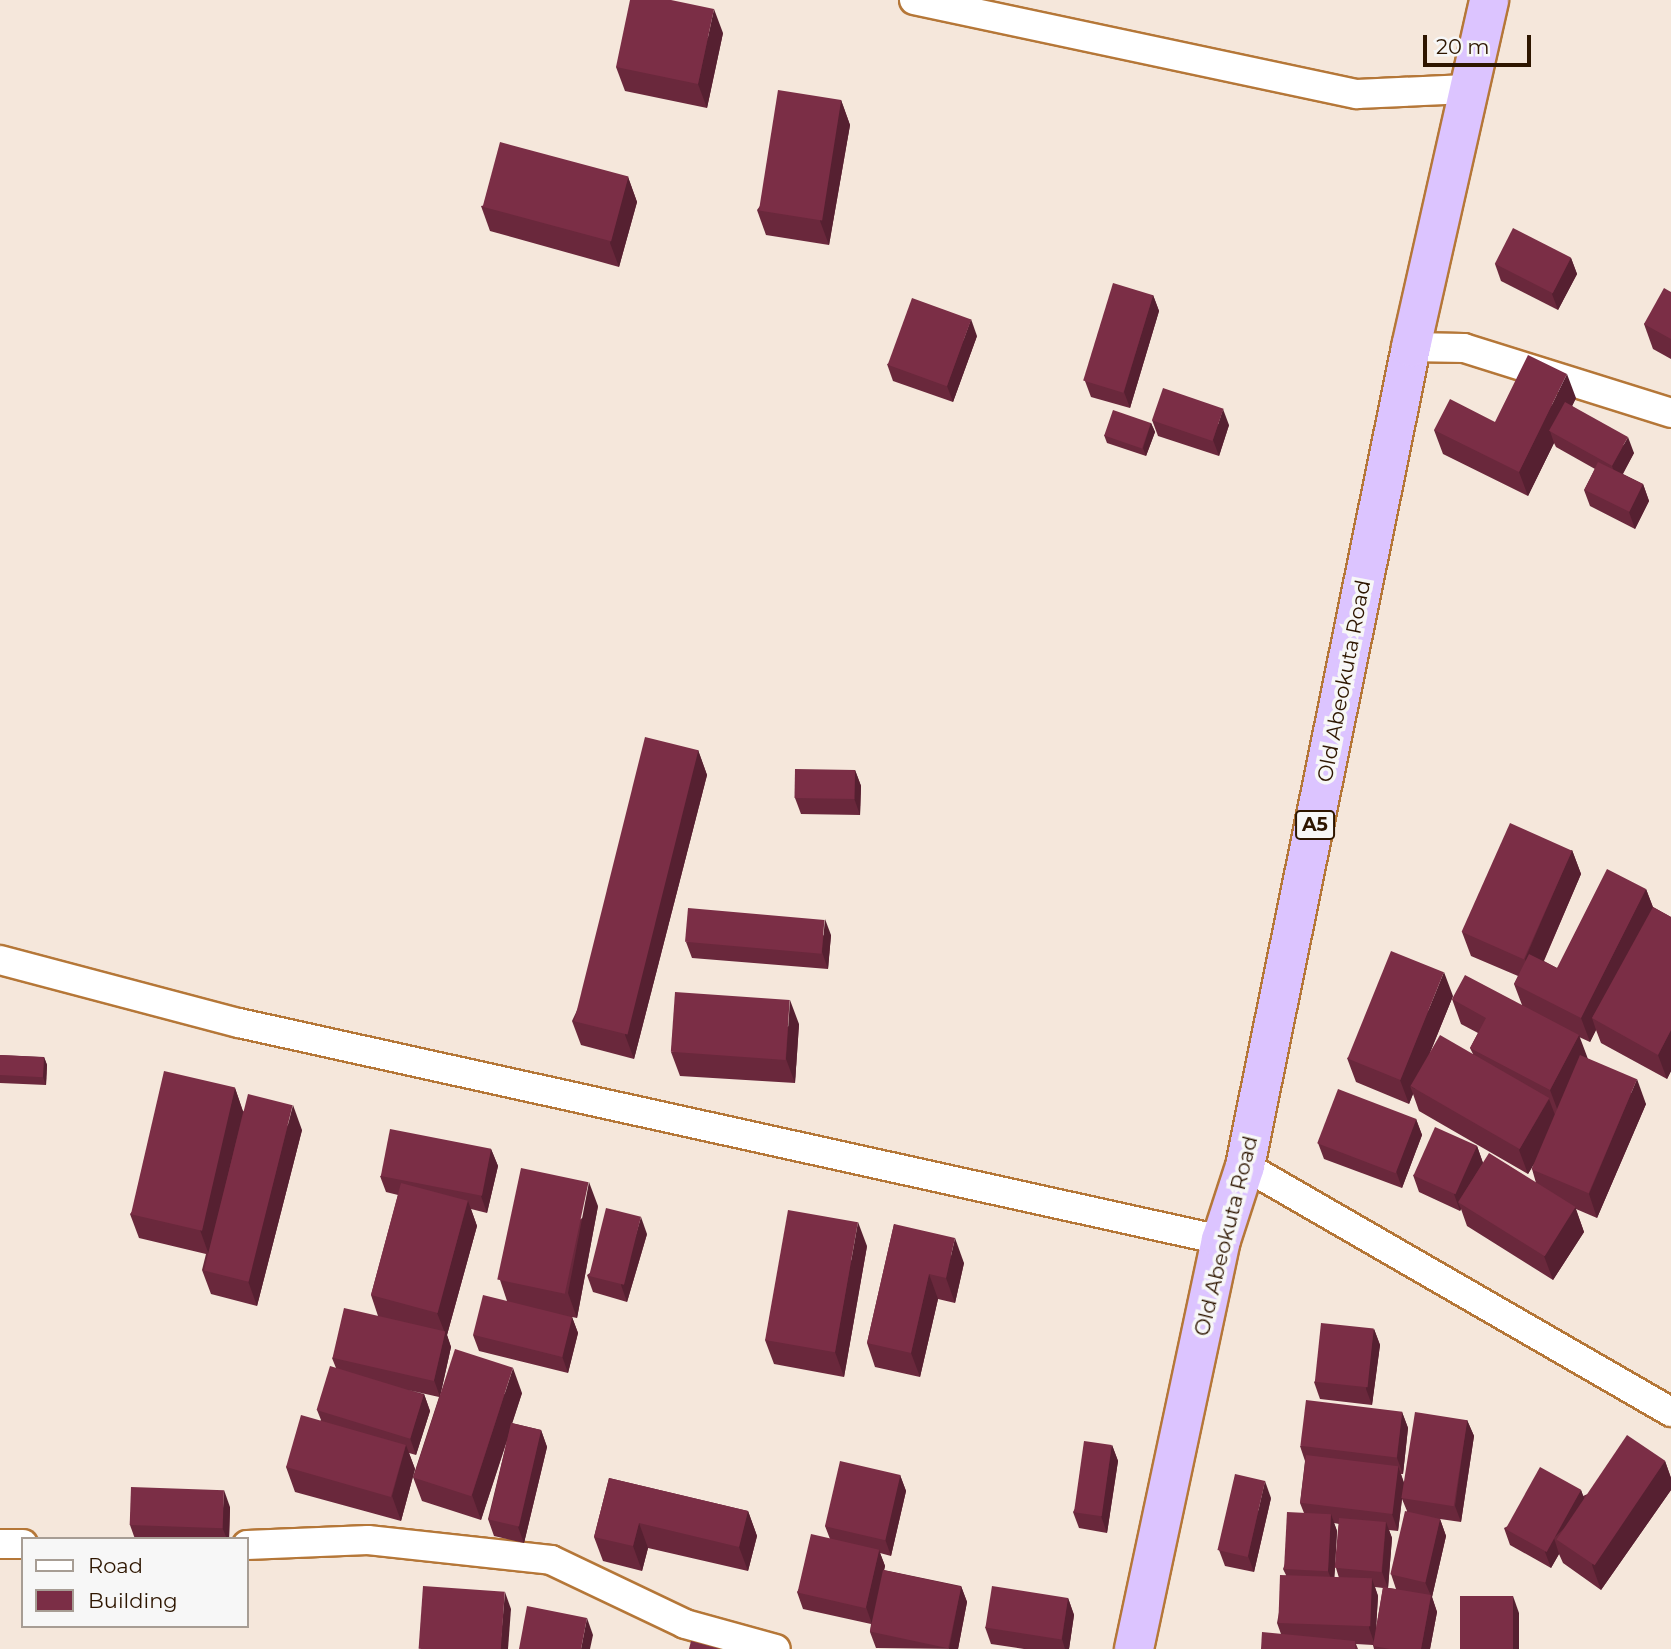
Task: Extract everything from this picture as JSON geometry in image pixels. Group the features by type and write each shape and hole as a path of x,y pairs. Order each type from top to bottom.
{"highway":[{"name":"Old Abeokuta Road","path":"1134,1649 1221,1240 1245,1167 1411,347 1489,0"}],"street":[{"path":"914,0 1357,94 1468,89"},
{"path":"1411,347 1464,348 1671,413"},
{"path":"0,960 239,1023 1221,1240"},
{"path":"1245,1167 1671,1412"},
{"path":"248,1545 369,1541 551,1560 685,1624 776,1649"},
{"path":"0,1544 21,1544"}],"building":[{"path":"630,0 671,0 714,9 698,84 616,67"},
{"path":"778,90 841,100 822,221 759,210"},
{"path":"500,142 628,176 611,241 483,207"},
{"path":"1513,228 1571,258 1553,293 1495,264"},
{"path":"1113,283 1153,295 1123,393 1083,381"},
{"path":"1664,288 1671,292 1671,339 1644,324"},
{"path":"912,298 971,320 947,386 888,365"},
{"path":"1528,355 1567,374 1519,472 1434,430 1450,399 1495,422"},
{"path":"1163,388 1224,409 1212,441 1152,420"},
{"path":"1565,402 1628,437 1612,466 1549,431"},
{"path":"1113,410 1151,423 1142,449 1104,436"},
{"path":"1598,462 1643,484 1629,512 1584,490"},
{"path":"645,737 698,750 627,1035 574,1021"},
{"path":"795,769 855,770 854,799 794,798"},
{"path":"1510,823 1572,851 1524,959 1462,932"},
{"path":"1607,869 1646,889 1581,1018 1514,984 1529,954 1557,968"},
{"path":"1653,907 1671,917 1671,1030 1658,1055 1592,1018"},
{"path":"688,908 824,920 822,954 685,942"},
{"path":"1391,951 1444,972 1400,1080 1348,1059"},
{"path":"1465,975 1579,1035 1550,1090 1470,1048 1486,1018 1452,999"},
{"path":"675,992 790,1000 786,1060 671,1052"},
{"path":"1440,1035 1549,1098 1520,1149 1410,1086"},
{"path":"0,1055 44,1057 43,1077 0,1075"},
{"path":"1580,1055 1637,1079 1589,1193 1532,1169"},
{"path":"164,1071 235,1087 202,1231 131,1214"},
{"path":"1338,1089 1416,1119 1396,1173 1317,1143"},
{"path":"248,1094 293,1105 249,1282 204,1271"},
{"path":"1435,1127 1477,1146 1455,1194 1413,1175"},
{"path":"390,1129 491,1149 482,1196 381,1176"},
{"path":"1489,1153 1576,1207 1545,1256 1458,1202"},
{"path":"521,1168 588,1182 565,1294 497,1280"},
{"path":"401,1183 468,1201 438,1313 371,1295"},
{"path":"606,1208 641,1217 624,1285 589,1276"},
{"path":"788,1210 858,1222 835,1352 765,1340"},
{"path":"894,1224 955,1238 946,1278 929,1274 911,1353 867,1343"},
{"path":"483,1295 572,1317 562,1357 473,1335"},
{"path":"344,1308 445,1331 434,1381 333,1358"},
{"path":"1321,1323 1374,1329 1368,1387 1315,1382"},
{"path":"455,1349 513,1368 471,1496 413,1477"},
{"path":"330,1366 424,1395 410,1439 317,1410"},
{"path":"1306,1400 1402,1412 1397,1457 1300,1446"},
{"path":"1415,1412 1467,1420 1454,1506 1401,1498"},
{"path":"301,1415 406,1445 391,1497 286,1467"},
{"path":"511,1423 541,1430 519,1526 489,1519"},
{"path":"1627,1435 1665,1461 1595,1565 1557,1539"},
{"path":"1084,1441 1112,1445 1102,1516 1074,1512"},
{"path":"1306,1455 1398,1466 1392,1514 1300,1503"},
{"path":"840,1461 900,1475 885,1540 825,1526"},
{"path":"1540,1467 1581,1490 1547,1552 1506,1529"},
{"path":"1235,1474 1265,1481 1248,1557 1217,1550"},
{"path":"609,1478 748,1511 739,1547 639,1523 633,1546 594,1537"},
{"path":"131,1487 224,1490 223,1528 130,1525"},
{"path":"1405,1511 1440,1519 1425,1582 1390,1574"},
{"path":"1287,1512 1331,1514 1328,1571 1284,1569"},
{"path":"1339,1518 1386,1522 1381,1572 1335,1568"},
{"path":"811,1534 879,1550 866,1608 798,1592"},
{"path":"883,1570 961,1587 948,1648 870,1632"},
{"path":"1280,1575 1372,1578 1370,1626 1278,1623"},
{"path":"423,1586 505,1592 501,1649 419,1649"},
{"path":"992,1586 1068,1598 1061,1640 985,1627"},
{"path":"1383,1587 1431,1595 1421,1649 1373,1646"},
{"path":"1460,1596 1513,1596 1513,1649 1460,1649"},
{"path":"527,1606 587,1618 581,1649 519,1649"},
{"path":"1262,1632 1355,1641 1355,1649 1261,1649"},
{"path":"691,1641 720,1649 689,1649"}]}
